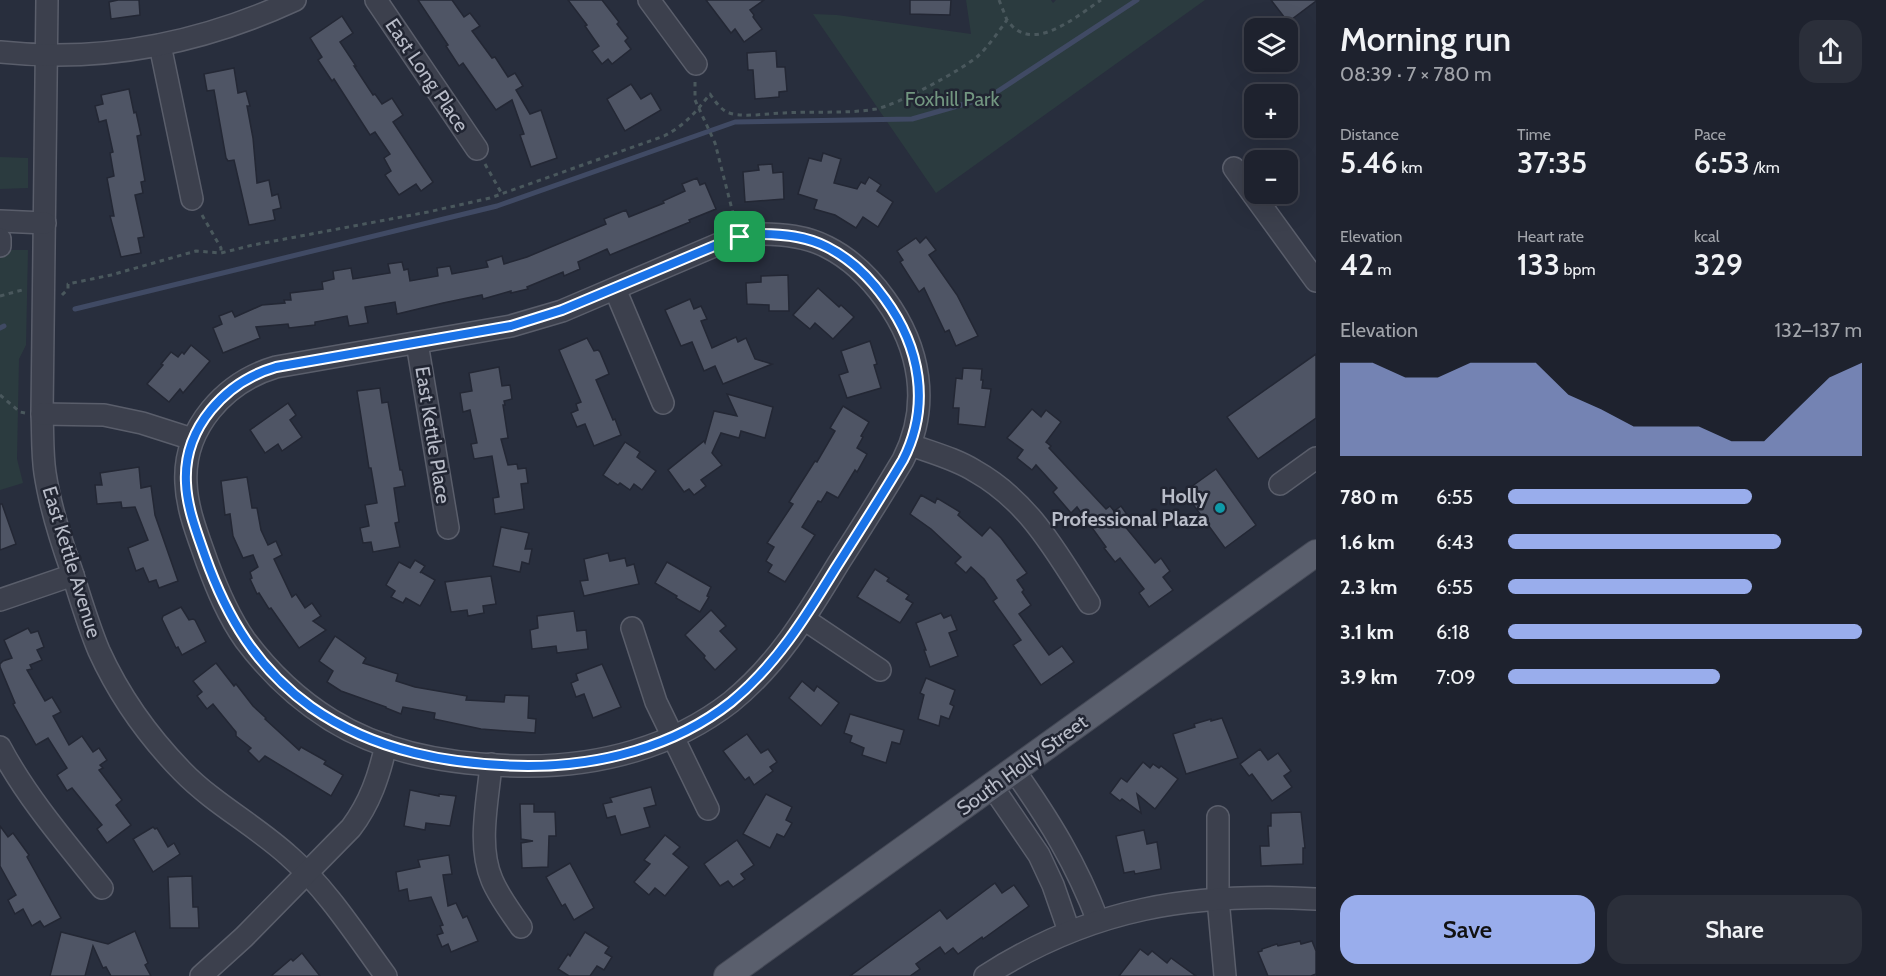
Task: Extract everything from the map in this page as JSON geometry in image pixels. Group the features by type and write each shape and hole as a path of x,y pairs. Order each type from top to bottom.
{"main road":[{"name":"South Holly Street","path":"727,976 1316,553"}],"street":[{"name":"East Kettle Avenue","path":"47,0 42,414 44,471 53,516 100,653 144,727 182,771 224,808 272,841 306,872 386,976"},
{"path":"0,52 92,55 160,45 231,26 295,0"},
{"name":"East Long Place","path":"376,0 477,149"},
{"path":"649,0 696,64"},
{"path":"160,45 192,199"},
{"path":"1234,168 1316,281"},
{"path":"0,220 45,223"},
{"path":"782,234 826,246 855,265 878,289 902,324 916,366 919,406 911,445 804,620 779,655 749,686 715,714 673,736 626,754 557,766 491,764 435,758 386,745 333,721 292,692 259,658 232,620 214,580 188,500 186,482 187,461 192,440 203,420 238,384 263,371 519,324 615,289 740,237 782,234"},
{"path":"0,239 0,246"},
{"path":"615,289 663,403"},
{"name":"East Kettle Place","path":"417,343 448,528"},
{"path":"42,414 104,415 142,423 192,440"},
{"path":"911,445 956,461 974,470 1011,495 1038,525 1089,603"},
{"path":"1280,483 1316,458"},
{"path":"0,600 73,575"},
{"path":"804,620 880,670"},
{"path":"632,628 652,694 708,809"},
{"path":"211,973 306,872 340,840 360,816 374,789 386,745"},
{"path":"0,747 48,820 102,888"},
{"path":"491,764 484,846 486,861 495,886 521,927"},
{"path":"1014,770 1073,861 1098,921"},
{"path":"992,786 1039,855 1053,885 1069,931"},
{"path":"1218,817 1218,898 1225,976"},
{"path":"985,976 1021,954 1069,931 1157,905 1218,898 1269,896 1316,899"}],"path":[{"path":"999,0 1007,20 1017,30 1029,35 1053,30 1101,0"},
{"path":"58,298 68,290 68,284 111,275 196,251 221,253 456,206 502,194 664,136 680,128 710,94 726,112 739,115 841,112 880,108 913,94 967,65 980,55 1007,20"},
{"path":"696,64 695,100 715,143 740,237"},
{"path":"477,149 502,194"},
{"path":"192,199 221,248 221,253"},
{"path":"0,296 12,291 31,290"},
{"path":"0,395 20,412 42,414"}],"green space":[{"name":"Foxhill Park","path":"966,0 1051,0 1053,3 1056,0 1205,0 936,193 813,14 837,15 971,34"},
{"path":"0,157 28,158 28,188 0,189"},
{"path":"0,250 28,250 26,345 19,359 17,459 23,483 0,490"}],"building":[{"path":"139,0 140,15 111,19 109,2"},
{"path":"418,0 452,0 464,17 470,13 480,26 472,31 492,58 495,57 508,77 515,73 523,86 516,90 530,114 541,110 557,158 531,167 520,135 524,134 512,100 496,110 463,63 459,66"},
{"path":"568,0 602,0 619,22 617,24 628,38 625,41 631,49 612,64 608,59 602,64 592,51 599,46"},
{"path":"706,0 764,0 750,10 762,29 744,42 735,29 731,33"},
{"path":"910,0 951,0 950,15 910,14"},
{"path":"1271,0 1316,0 1293,18 1285,18"},
{"path":"342,16 353,33 340,42 356,66 354,66 373,95 375,94 382,104 392,98 403,115 393,122 433,182 421,191 416,184 399,195 385,175 391,171 384,158 390,154 375,132 370,135 334,79 332,81 318,60 322,57 310,38"},
{"path":"776,51 777,67 785,67 787,91 779,92 779,97 755,99 753,70 748,70 747,53"},
{"path":"234,68 238,93 246,91 250,106 247,106 253,138 257,183 269,180 272,196 278,194 281,208 273,210 275,220 249,225 234,160 228,161 226,158 214,90 207,91 204,74"},
{"path":"631,84 641,99 651,93 661,110 625,131 607,99"},
{"path":"129,89 141,135 137,136 145,181 141,182 143,193 135,195 144,237 138,238 141,253 121,257 110,216 114,216 107,178 114,176 110,153 113,152 106,120 99,122 95,106 103,104 101,95"},
{"path":"823,153 841,159 834,183 857,189 861,182 865,184 869,177 881,185 877,191 893,202 878,227 863,217 856,228 835,215 814,209 817,200 798,194 809,158 821,161"},
{"path":"772,164 773,173 783,172 784,199 745,202 743,172 759,170 758,165"},
{"path":"697,178 700,185 705,183 716,209 610,255 607,249 578,262 580,269 564,276 563,272 527,287 528,289 483,299 482,295 397,314 395,302 365,307 368,323 349,326 347,316 315,322 315,325 289,328 288,324 256,327 260,338 223,353 213,328 222,324 219,316 232,311 235,317 262,305 285,303 284,300 291,300 290,293 323,289 322,282 334,279 333,271 351,268 353,279 390,273 388,264 402,262 404,270 408,269 410,281 438,276 437,268 450,266 452,274 488,267 486,261 502,256 504,264 527,257 606,224 604,219 626,210 629,217 664,203 663,201 685,191 682,184"},
{"path":"926,237 936,250 929,255 957,295 978,336 956,346 949,330 945,332 924,288 919,292 900,262 903,260 897,251 916,238 920,243"},
{"path":"788,275 789,311 769,311 769,305 747,304 746,283 761,282 761,276"},
{"path":"818,288 854,317 833,339 815,323 810,329 793,315"},
{"path":"690,299 694,309 701,306 707,319 701,321 712,348 736,337 738,342 746,338 755,359 772,364 723,384 715,366 704,371 692,342 681,346 665,310"},
{"path":"587,338 594,351 600,352 608,371 609,374 596,380 621,435 594,446 585,424 577,427 571,413 578,410 576,404 581,402 559,350"},
{"path":"870,341 881,388 847,398 839,375 848,372 841,351"},
{"path":"191,345 210,361 183,393 180,389 169,402 147,384 171,352 178,357 182,352 184,354"},
{"path":"1316,354 1316,418 1258,459 1227,417"},
{"path":"499,367 502,386 510,385 512,399 504,401 508,438 501,439 508,465 517,464 518,469 526,468 528,483 521,484 524,509 495,514 493,498 499,497 492,456 474,459 471,444 477,443 473,424 470,410 463,412 460,393 472,391 469,373"},
{"path":"963,368 982,369 982,388 991,389 985,427 958,424 959,408 953,408 956,378 962,379"},
{"path":"380,388 382,403 388,402 405,486 394,488 399,522 395,523 400,547 373,552 371,542 363,543 360,528 369,526 365,505 377,503 357,391"},
{"path":"727,394 773,407 765,438 741,431 739,438 721,433 712,453 722,465 701,480 706,486 694,495 689,489 684,492 668,470 704,441 705,443 714,411 737,416"},
{"path":"288,403 296,415 290,420 302,437 282,451 278,444 265,453 250,430"},
{"path":"843,406 869,422 857,448 867,454 838,498 827,492 821,502 818,501 802,527 815,535 785,582 768,572 772,565 766,561 774,547 767,543 793,504 789,502 835,431 830,428"},
{"path":"1032,409 1041,417 1046,410 1061,422 1046,442 1051,446 1049,448 1106,509 1110,506 1114,511 1121,506 1130,519 1123,524 1155,563 1161,558 1170,571 1163,577 1173,590 1149,607 1139,593 1144,589 1120,558 1115,562 1077,507 1071,513 1053,492 1057,488 1036,465 1032,470 1017,458 1023,450 1007,438"},
{"path":"625,442 640,452 637,457 656,471 642,490 634,484 630,490 603,475"},
{"path":"139,467 141,488 151,486 155,515 178,581 159,588 156,580 149,582 143,568 136,571 128,548 148,540 135,507 122,508 121,502 97,504 95,485 102,485 100,473"},
{"name":"Holly Professional Plaza","path":"1216,469 1256,525 1225,548 1184,492"},
{"path":"247,477 252,508 257,508 261,530 268,545 276,541 282,555 274,559 292,597 296,594 305,608 312,603 321,616 313,621 326,630 299,648 271,608 269,609 259,593 257,594 250,579 252,578 250,572 258,567 253,555 243,558 233,536 230,514 225,515 221,481"},
{"path":"921,495 935,503 937,498 960,512 958,515 982,536 990,527 1001,538 1027,573 1017,580 1031,605 1019,614 1049,655 1062,646 1074,662 1041,685 1013,645 1021,640 993,601 997,598 984,579 971,567 966,573 955,563 961,557 931,529 910,514"},
{"path":"0,504 2,504 16,544 0,550"},
{"path":"501,527 529,533 525,549 532,549 529,564 522,562 520,572 493,566"},
{"path":"608,553 610,561 625,558 627,566 634,564 639,584 584,596 580,581 588,580 584,559"},
{"path":"415,560 425,566 420,573 435,580 420,606 406,598 403,603 391,597 395,591 386,585 399,562 410,568"},
{"path":"667,562 711,587 707,596 709,597 700,612 655,583"},
{"path":"875,569 889,578 887,581 909,595 906,599 913,603 900,623 857,597"},
{"path":"491,576 496,604 483,606 484,613 468,616 467,610 451,612 445,582"},
{"path":"181,607 189,620 195,620 206,642 182,655 178,647 176,648 162,619 163,616"},
{"path":"711,610 726,626 720,631 737,649 715,670 685,635"},
{"path":"574,611 577,631 586,630 588,649 557,653 556,646 532,649 530,630 538,628 537,616"},
{"path":"941,613 944,618 951,615 957,630 949,633 958,656 930,667 916,623"},
{"path":"28,628 31,633 38,631 44,647 37,650 42,660 30,665 32,669 27,670 45,701 52,697 61,712 53,716 69,745 82,736 93,752 99,748 107,760 100,765 103,768 99,770 122,800 116,805 131,825 107,843 97,829 102,825 72,788 67,791 57,775 67,768 48,738 36,745 13,704 15,703 0,667 3,661 12,658 4,640"},
{"path":"335,636 366,658 363,663 398,674 396,681 415,687 467,696 466,700 504,702 505,695 529,696 528,718 536,719 535,733 481,729 434,719 435,713 403,707 401,714 341,691 327,682 333,671 319,661"},
{"path":"216,663 265,719 299,750 301,747 326,761 324,764 343,775 331,796 265,756 259,762 248,751 251,748 236,736 236,732 213,704 207,709 197,696 202,692 193,681"},
{"path":"602,664 621,707 593,718 584,694 576,697 571,683 578,680 576,674"},
{"path":"926,678 955,690 950,704 954,706 949,719 941,716 939,726 918,719 924,695 920,693"},
{"path":"802,681 814,691 817,686 839,703 821,726 789,698"},
{"path":"850,714 904,730 900,744 892,742 886,763 862,755 864,748 850,742 852,736 844,733"},
{"path":"1222,718 1238,758 1186,774 1173,734 1195,727 1194,724"},
{"path":"747,734 761,753 768,749 777,762 770,767 773,771 754,785 749,777 745,780 723,751"},
{"path":"1260,749 1268,760 1278,753 1291,771 1284,776 1292,787 1272,801 1252,774 1249,776 1240,764"},
{"path":"1143,762 1150,768 1153,764 1159,768 1161,766 1178,779 1155,809 1137,794 1141,813 1110,793 1121,778 1127,782"},
{"path":"651,787 656,805 644,808 650,827 621,835 615,816 607,818 603,804 612,802 610,798"},
{"path":"410,790 439,796 439,794 456,796 450,826 426,823 425,830 404,826"},
{"path":"766,794 792,807 786,820 792,823 784,837 777,834 770,848 743,834"},
{"path":"520,804 534,804 534,812 555,812 556,836 549,836 548,867 522,868 521,843 533,841 521,839"},
{"path":"1301,812 1305,848 1303,848 1303,864 1261,866 1260,846 1269,846 1268,826 1271,826 1271,813"},
{"path":"0,826 8,837 13,833 29,855 27,857 61,918 44,927 40,921 32,926 23,909 15,914 8,900 16,895 0,866"},
{"path":"153,827 157,828 168,847 174,843 180,854 153,872 133,839"},
{"path":"1144,830 1147,844 1157,842 1161,869 1135,874 1134,871 1124,873 1116,836"},
{"path":"665,835 680,847 673,854 689,867 665,896 655,888 649,895 634,882 650,864 644,860"},
{"path":"737,840 754,865 741,874 745,879 733,887 728,881 720,886 704,864"},
{"path":"449,855 452,874 443,875 448,906 456,903 463,918 467,916 478,941 451,952 448,944 442,947 437,935 443,933 440,926 443,925 431,897 409,901 407,889 399,891 396,872 420,867 418,860"},
{"path":"570,863 594,908 574,920 565,904 562,906 546,877"},
{"path":"192,876 193,907 198,907 199,928 170,928 168,877"},
{"path":"995,883 1002,893 1014,885 1029,906 958,954 953,948 945,954 940,947 916,964 920,969 910,976 850,976 940,910 947,919"},
{"path":"135,931 148,963 145,965 151,976 111,976 106,967 103,968 93,946 85,976 50,976 61,932 108,944"},
{"path":"585,932 609,947 605,953 612,957 604,970 597,966 590,976 569,976 558,969 568,954 570,956"},
{"path":"1300,941 1301,944 1312,941 1316,951 1316,974 1268,976 1258,952 1277,944 1278,946"},
{"path":"1140,949 1148,955 1152,951 1167,963 1171,958 1196,976 1119,976"},
{"path":"302,953 320,976 271,976 291,959 293,961"}],"waterway":[{"path":"75,309 497,206 735,122 912,119 989,97 1137,0"},
{"path":"0,328 4,326"}],"place":[{"name":"Holly Professional Plaza","path":"1220,508"}],"route":[{"path":"782,234 807,239 826,246 855,265 878,289 902,324 910,343 919,388 916,427 911,445 903,460 804,620 779,655 749,686 715,714 647,747 584,763 519,766 435,758 386,745 333,721 292,692 274,675 245,640 223,602 202,548 188,500 187,461 192,440 203,420 226,394 252,376 276,367 482,332 535,319 615,289 740,237 782,234"}]}
